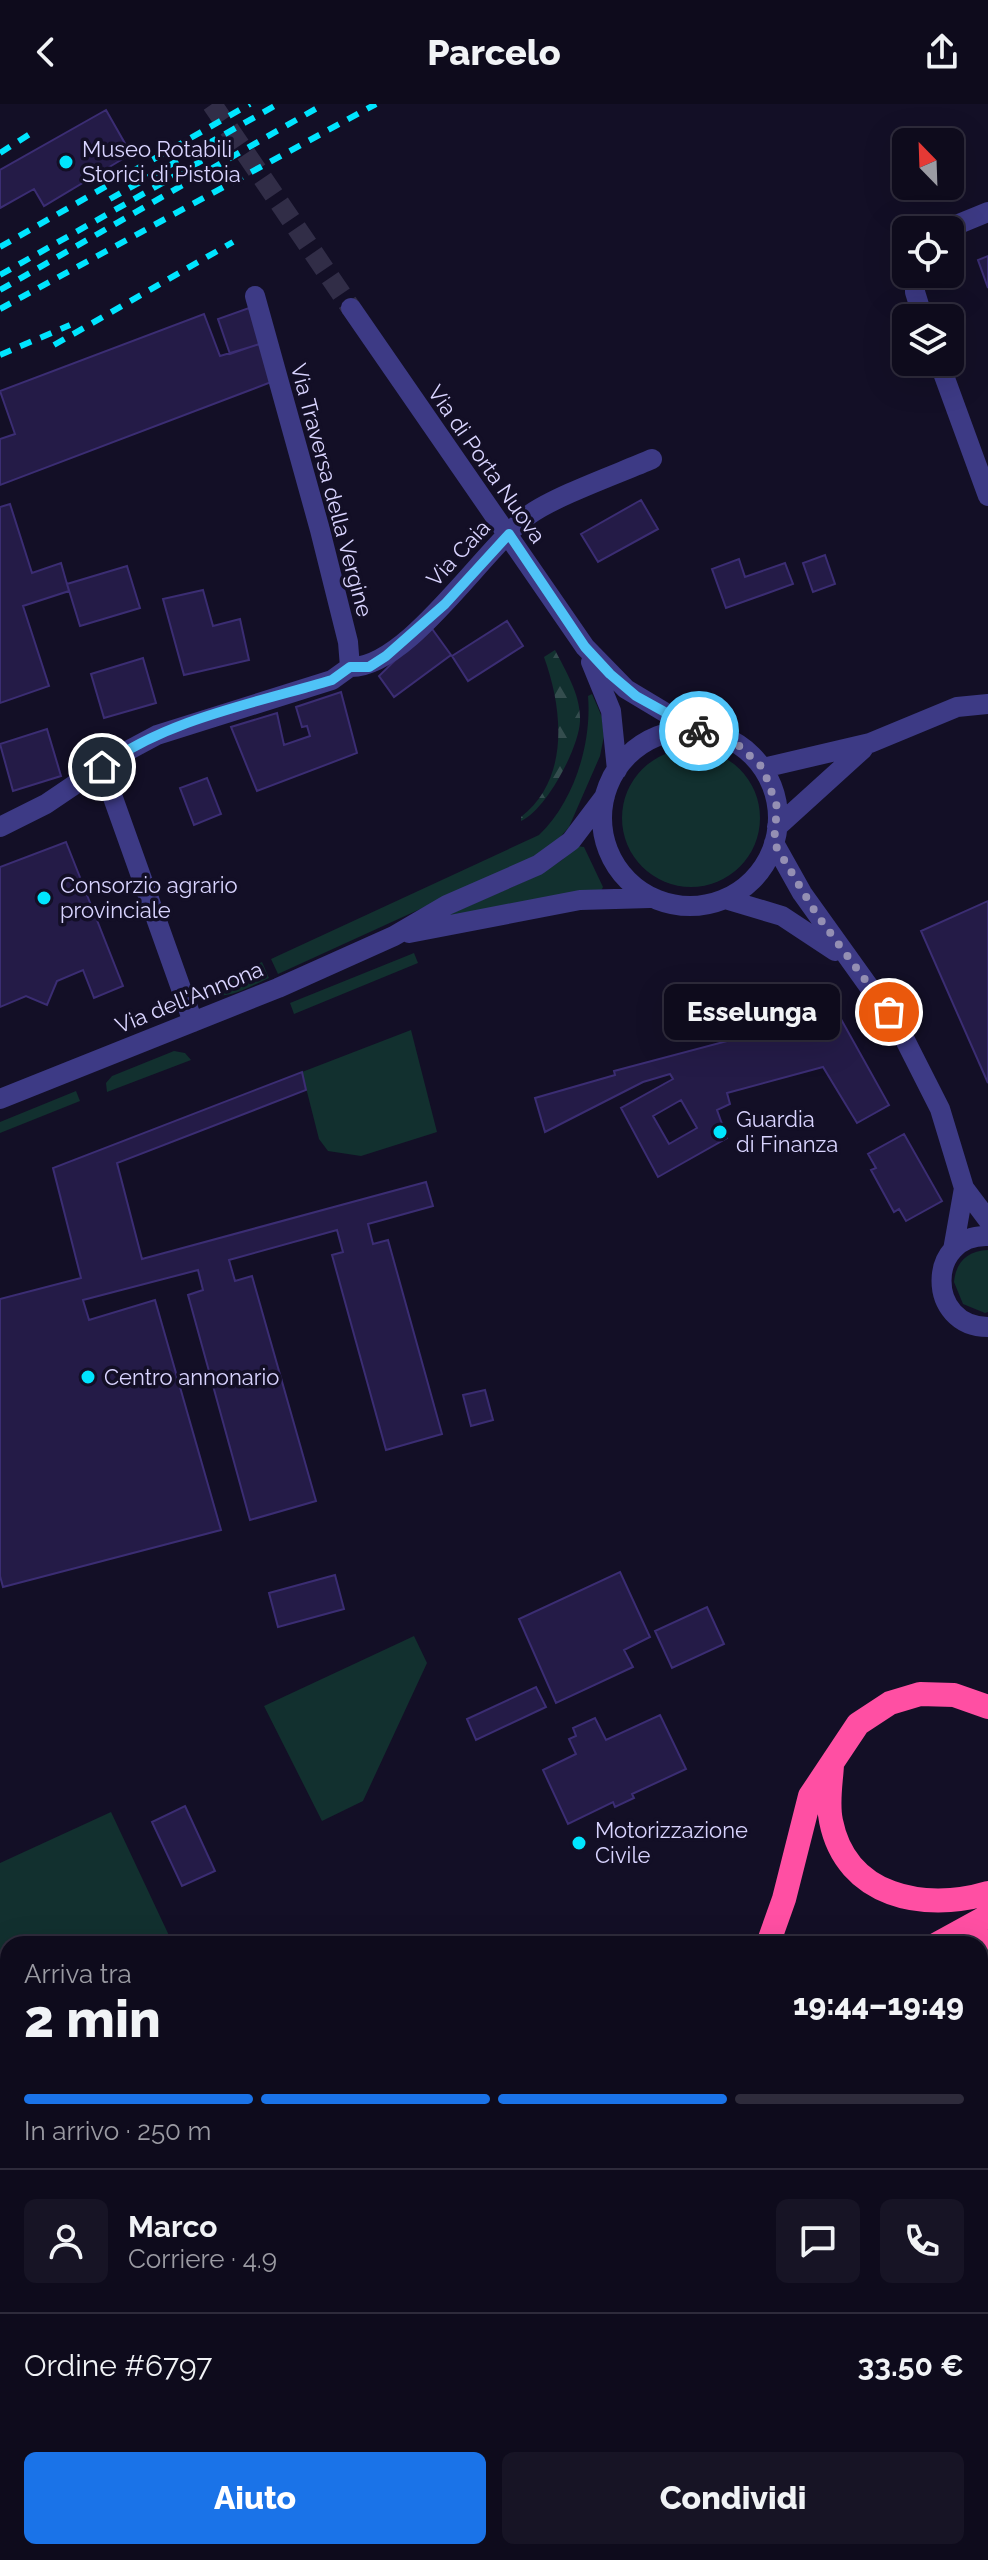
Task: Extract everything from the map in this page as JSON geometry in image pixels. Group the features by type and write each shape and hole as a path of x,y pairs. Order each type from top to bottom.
{"highway":[{"path":"771,1936 784,1899 810,1796 848,1736 868,1715 904,1698 954,1695 988,1707"},
{"path":"833,1761 831,1822 844,1854 867,1881 889,1893 927,1902 988,1893"},
{"path":"952,1936 988,1916"}],"street":[{"path":"964,222 988,212"},
{"name":"Via Traversa della Vergine","path":"255,296 320,530 348,642 350,667"},
{"name":"Via di Porta Nuova","path":"351,308 585,647 626,689 696,731"},
{"path":"944,376 988,496"},
{"name":"Via Caia","path":"350,667 369,667 386,656 445,604 531,514 652,459"},
{"name":"Via di Porta Nuova","path":"585,647 611,711 617,770"},
{"path":"0,827 46,804 157,735 332,680 350,667"},
{"path":"988,690 957,707 870,743 763,768 774,793 776,835 802,893 848,960 877,995 913,1052 940,1109 964,1188 988,1220"},
{"path":"957,707 988,704"},
{"name":"Via dell'Annona","path":"0,1099 193,1022 394,936 447,905 551,857 580,831 605,796 617,770 634,750 651,739 670,733 696,731 731,740 763,768"},
{"name":"Via dell'Annona","path":"394,936 580,900 654,898 690,906 725,899 756,876 776,835 870,743"},
{"path":"102,767 193,1022"},
{"name":"Via dell'Annona","path":"605,796 603,827 611,856 633,885 654,898"},
{"path":"725,899 782,916 848,960"},
{"path":"964,1188 953,1250 940,1278 943,1300 958,1318 988,1327"},
{"path":"953,1250 965,1240 988,1236"}],"green space":[{"path":"555,650 578,702 578,733 560,777 541,805 521,821 548,783 555,763 558,720 544,657"},
{"path":"592,694 602,717 604,736 600,756 569,827 555,843 534,857 278,974 271,959 539,835 562,806 578,771 587,733 588,696"},
{"path":"691,749 718,754 740,769 755,791 760,818 755,845 740,867 718,882 691,887 664,882 642,867 627,845 622,818 627,791 642,769 664,754"},
{"path":"577,846 584,847 603,887 601,891 449,920 448,915 539,875"},
{"path":"414,953 418,963 294,1014 290,1003"},
{"path":"262,962 269,978 243,990 216,995 199,989"},
{"path":"411,1030 437,1132 361,1156 328,1151 319,1139 302,1072"},
{"path":"174,1051 185,1053 191,1060 107,1092 106,1083 112,1076"},
{"path":"76,1091 80,1101 0,1133 0,1122"},
{"path":"988,1250 988,1312 985,1313 963,1304 954,1282 957,1268 964,1258"},
{"path":"414,1636 427,1663 363,1801 322,1821 264,1706"},
{"path":"111,1812 169,1936 0,1936 0,1863"}],"building":[{"name":"Museo Rotabili Storici di Pistoia","path":"106,110 131,154 44,206 34,189 0,208 0,170"},
{"path":"988,256 988,288 978,260"},
{"path":"249,308 262,343 230,354 218,319"},
{"path":"204,314 220,356 260,344 274,381 0,485 0,439 15,434 0,391"},
{"path":"641,500 658,529 598,562 581,534"},
{"path":"10,504 32,573 61,563 69,591 23,606 49,686 0,703 0,507"},
{"path":"825,555 835,584 813,592 803,563"},
{"path":"739,559 745,577 785,563 793,584 726,608 712,569"},
{"path":"127,566 140,608 80,626 67,584"},
{"path":"203,590 213,626 240,619 249,660 184,675 163,599"},
{"path":"507,621 523,646 468,681 452,656"},
{"path":"430,626 451,655 394,697 379,676"},
{"path":"143,658 156,703 104,718 91,674"},
{"path":"341,692 357,753 257,791 231,727 277,713 284,745 310,736 307,726 302,727 296,707"},
{"path":"47,729 61,776 13,791 0,744"},
{"path":"207,778 221,814 194,825 180,788"},
{"name":"Consorzio agrario provinciale","path":"66,842 123,986 94,998 83,970 57,981 47,1005 26,996 0,1007 0,867"},
{"path":"988,901 988,1083 921,931"},
{"path":"837,1012 889,1105 857,1123 823,1067 727,1093 730,1104 717,1110 727,1138 658,1177 621,1108 673,1079 670,1074 643,1082 545,1132 535,1098 615,1075 614,1071","holes":["681,1100 697,1128 669,1144 653,1116"]},
{"name":"Centro annonario","path":"302,1072 306,1090 117,1163 142,1259 426,1182 433,1206 368,1224 373,1244 388,1240 442,1434 386,1450 332,1255 343,1252 337,1230 229,1260 235,1281 252,1276 316,1501 250,1520 188,1295 203,1290 198,1270 83,1300 89,1320 155,1300 221,1530 3,1587 0,1576 0,1299 81,1278 53,1168"},
{"path":"904,1134 942,1201 906,1221 899,1209 894,1212 871,1170 876,1168 868,1154"},
{"path":"485,1390 493,1420 471,1426 463,1395"},
{"path":"620,1572 650,1637 624,1650 633,1667 556,1703 519,1619"},
{"path":"335,1575 344,1609 278,1627 269,1593"},
{"path":"707,1607 724,1644 672,1668 655,1631"},
{"path":"536,1687 546,1707 476,1740 467,1719"},
{"path":"660,1715 686,1769 632,1794 634,1798 615,1807 613,1802 568,1824 543,1770 576,1754 569,1739 576,1736 573,1728 595,1718 606,1740"},
{"path":"185,1806 215,1871 182,1886 152,1822"}],"tunnel":[{"path":"212,104 351,308"}],"railway":[{"path":"0,247 250,104"},
{"path":"110,199 278,104"},
{"path":"0,290 324,104"},
{"path":"0,309 376,104"},
{"path":"0,153 36,130"},
{"path":"0,275 203,160"},
{"path":"54,345 233,242"},
{"path":"0,355 70,325"}],"way so far":[{"path":"699,731 724,737 737,744 763,768 770,780 777,807 774,843 802,893 848,960 889,1012"}],"place":[{"name":"Museo Rotabili Storici di Pistoia","path":"66,162"},
{"name":"Consorzio agrario provinciale","path":"44,898"},
{"name":"Esselunga","path":"889,1012"},
{"name":"Guardia di Finanza","path":"720,1132"},
{"name":"Centro annonario","path":"88,1377"},
{"name":"Motorizzazione Civile","path":"579,1843"}],"route":[{"path":"102,767 140,743 171,730 332,680 346,673 350,667 362,668 375,664 445,604 509,534 585,647 610,674 636,696 699,731"}]}
